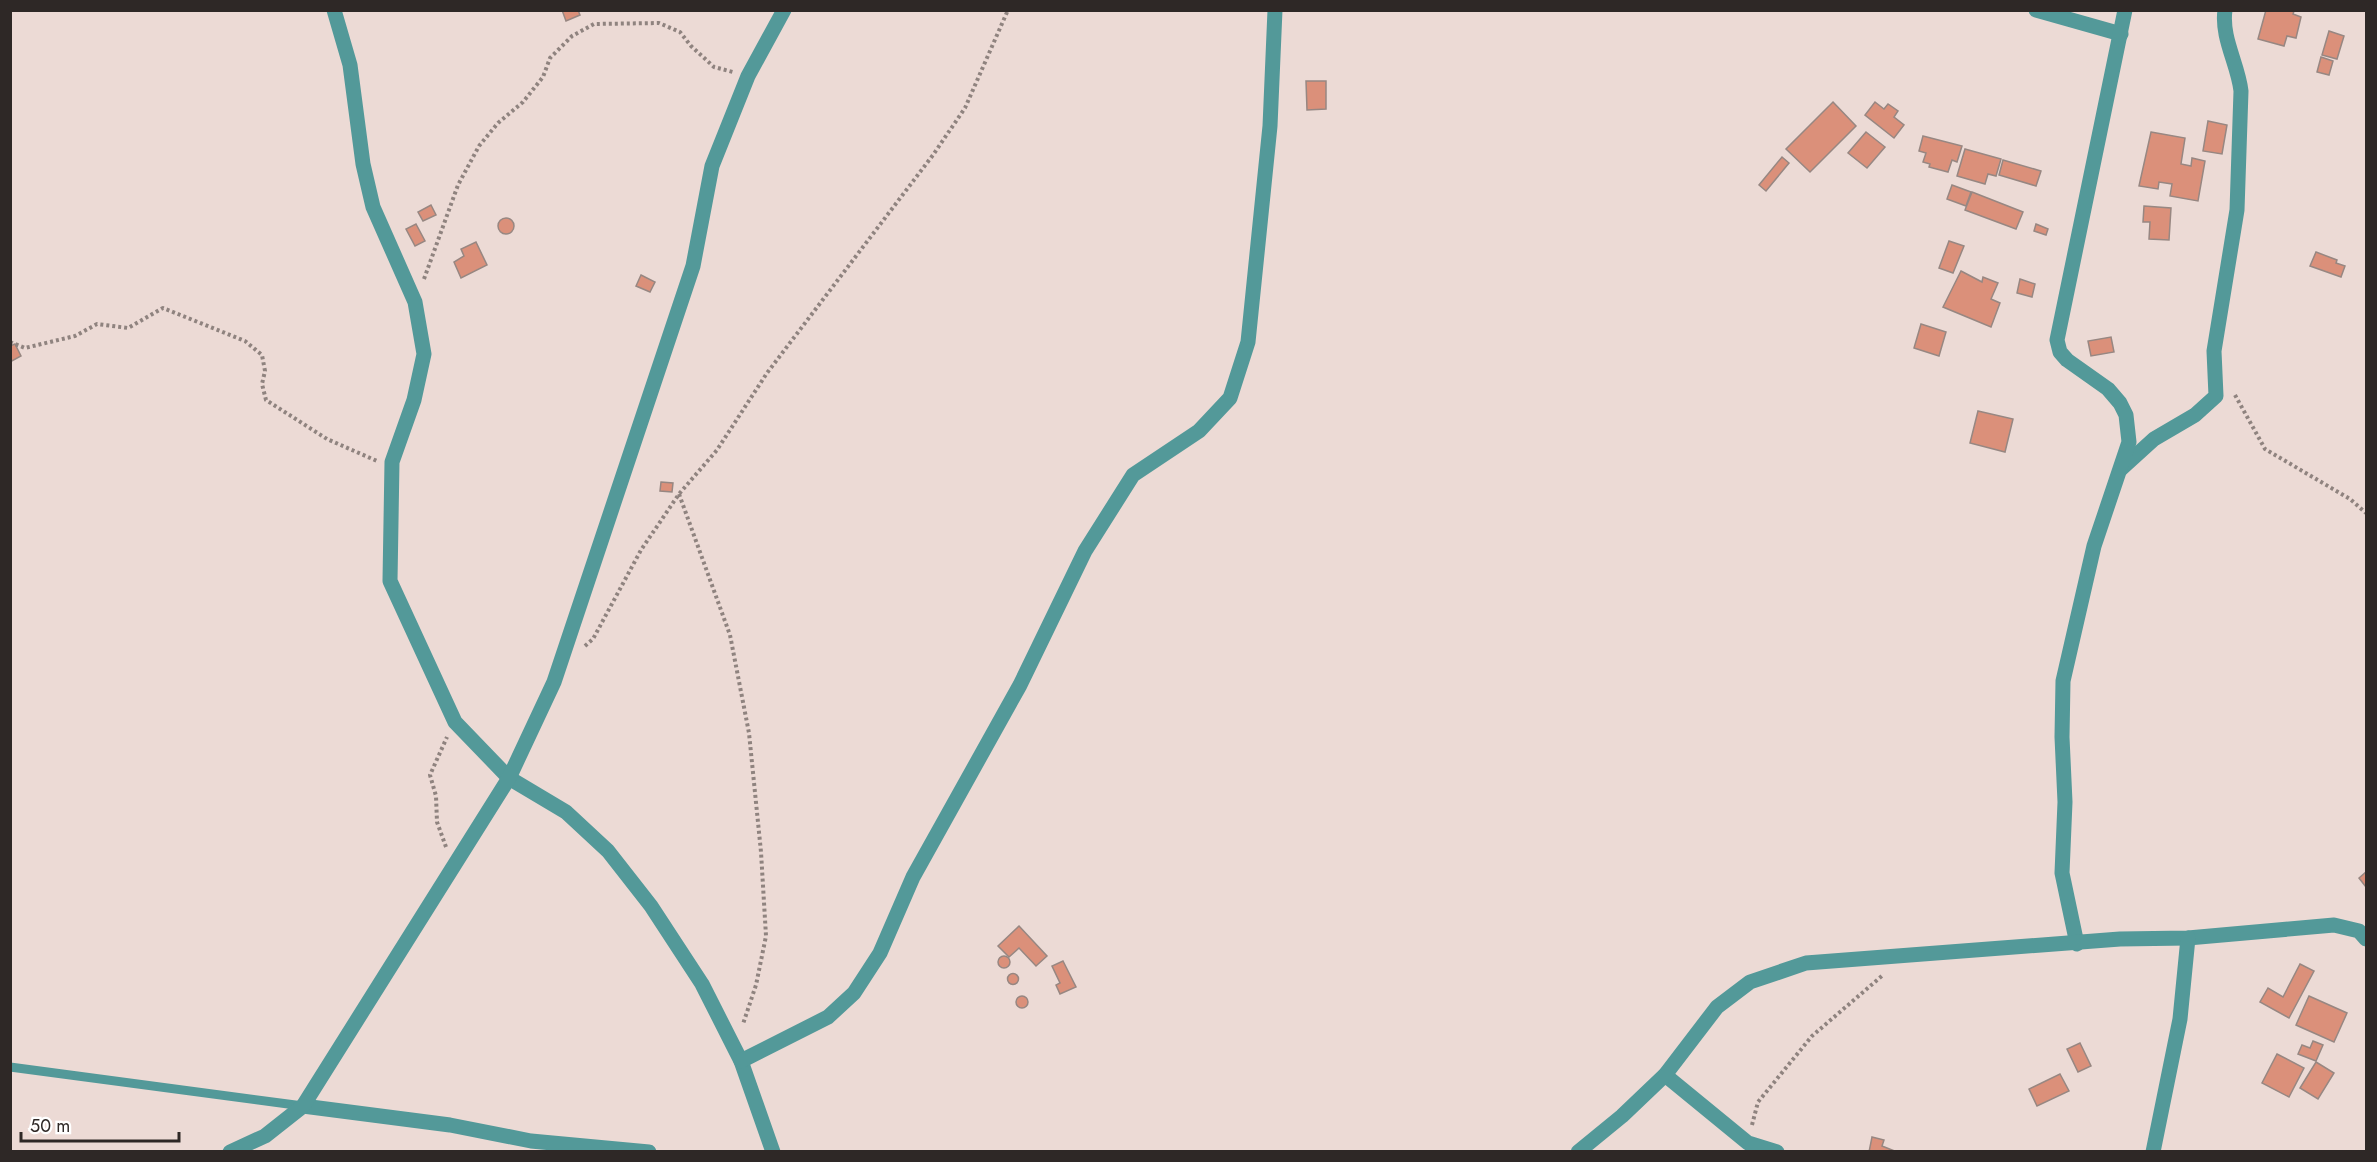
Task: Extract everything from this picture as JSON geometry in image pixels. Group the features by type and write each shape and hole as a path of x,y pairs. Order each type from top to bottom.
{"street":[{"path":"334,10 350,65 363,164 373,207 415,302 424,354 414,400 392,462 390,581 455,722 509,778 566,812 608,851 651,906 702,984 738,1054 773,1152"},
{"path":"230,1152 266,1136 303,1106 452,874 509,778 560,663 693,266 712,166 748,76 784,10"},
{"path":"738,1054 828,1017 854,993 880,953 913,877 1020,685 1085,550 1133,475 1199,431 1230,398 1248,342 1270,126 1275,10"},
{"path":"2036,10 2121,34"},
{"path":"2077,944 2062,873 2065,802 2062,737 2063,681 2094,546 2129,442 2126,415 2108,389 2067,360 2060,352 2057,340 2125,10"},
{"path":"2121,470 2154,439 2194,414 2216,396 2214,351 2237,210 2241,91 2239,74 2226,37 2225,10"},
{"path":"1578,1152 1622,1116 1665,1075 1717,1007 1750,982 1806,963 2120,939 2188,939 2334,925 2359,932 2367,939"},
{"path":"2153,1152 2180,1019 2188,939"},
{"path":"1665,1075 1748,1143 1777,1152"},
{"path":"303,1106 450,1125 531,1141 649,1152"},
{"path":"261,1152 266,1136"}],"lane":[{"path":"10,1067 303,1106"}],"path":[{"path":"560,663 594,639 641,550 679,494 717,450 767,373 933,155 965,108 1008,10"},
{"path":"415,302 458,185 479,146 498,123 523,102 543,77 550,58 572,36 594,24 659,23 680,32 691,46 714,67 748,76"},
{"path":"10,342 25,348 75,336 97,324 128,328 163,308 245,341 262,355 265,371 262,384 266,400 281,412 301,420 327,439 373,460 392,462"},
{"path":"2234,394 2265,449 2350,499 2367,513"},
{"path":"679,494 730,635 749,733 761,852 766,936 756,986 738,1054"},
{"path":"452,874 446,843 437,822 436,796 430,775 455,722"},
{"path":"1748,1143 1758,1102 1812,1035 1906,955"}],"building":[{"path":"562,10 578,10 580,15 566,21"},
{"path":"2266,10 2291,10 2294,11 2293,14 2301,17 2296,38 2287,36 2284,46 2258,39"},
{"path":"2329,31 2344,36 2337,59 2322,55"},
{"path":"2321,57 2333,61 2329,75 2317,72"},
{"path":"1306,81 1326,81 1326,109 1307,110"},
{"path":"1833,102 1856,126 1810,172 1786,149"},
{"path":"1875,102 1884,109 1888,104 1898,111 1894,117 1904,125 1894,138 1865,115"},
{"path":"2208,121 2227,125 2222,154 2203,151"},
{"path":"1866,132 1885,147 1867,168 1848,153"},
{"path":"2151,132 2185,138 2181,164 2191,166 2192,158 2205,161 2198,201 2170,196 2172,184 2159,182 2158,189 2139,186"},
{"path":"1923,136 1962,146 1957,162 1952,160 1948,172 1929,167 1930,164 1923,162 1926,153 1919,151"},
{"path":"1965,149 2001,159 1996,176 1988,174 1985,184 1957,176"},
{"path":"1782,157 1789,163 1766,191 1759,185"},
{"path":"2003,160 2041,171 2036,186 1999,175"},
{"path":"1952,185 1971,192 1966,206 1947,199"},
{"path":"1972,192 2023,212 2016,229 1965,210"},
{"path":"431,205 436,215 423,221 418,212"},
{"path":"2144,206 2171,208 2169,240 2149,239 2150,222 2143,222"},
{"path":"506,218 514,226 506,234 498,226"},
{"path":"416,224 425,241 415,246 406,229"},
{"path":"2036,224 2048,229 2046,235 2034,231"},
{"path":"1949,241 1964,246 1953,273 1939,268"},
{"path":"476,242 487,265 461,278 454,262 464,256 461,249"},
{"path":"2316,252 2337,260 2336,263 2345,266 2341,277 2310,266"},
{"path":"1961,271 1982,282 1983,277 1998,283 1991,299 2000,303 1991,327 1943,307"},
{"path":"641,275 655,282 650,292 636,286"},
{"path":"2020,279 2035,284 2032,297 2017,293"},
{"path":"1921,324 1946,332 1939,356 1914,348"},
{"path":"2111,337 2114,352 2091,356 2088,341"},
{"path":"15,344 21,356 10,362 10,346"},
{"path":"1978,411 2013,419 2005,452 1970,443"},
{"path":"661,482 673,483 672,492 660,491"},
{"path":"2366,872 2366,887 2359,878"},
{"path":"1019,926 1047,956 1036,966 1019,948 1009,957 998,946"},
{"path":"1006,956 1010,962 1006,968 1002,968 998,960"},
{"path":"1063,961 1076,987 1060,994 1056,985 1060,983 1052,966"},
{"path":"2300,964 2314,971 2289,1018 2260,1002 2268,988 2283,997"},
{"path":"1013,974 1017,975 1017,983 1013,984 1009,983 1008,979 1009,975"},
{"path":"1024,996 1028,1002 1024,1008 1020,1008 1016,1000"},
{"path":"2309,996 2347,1013 2334,1042 2296,1025"},
{"path":"2313,1041 2323,1045 2316,1061 2298,1054 2302,1045 2310,1048"},
{"path":"2080,1043 2091,1066 2078,1072 2067,1049"},
{"path":"2277,1054 2304,1068 2289,1097 2262,1083"},
{"path":"2316,1062 2334,1073 2318,1099 2300,1088"},
{"path":"2060,1074 2069,1091 2037,1106 2029,1089"},
{"path":"1872,1137 1884,1140 1882,1146 1897,1152 1869,1152"}]}
